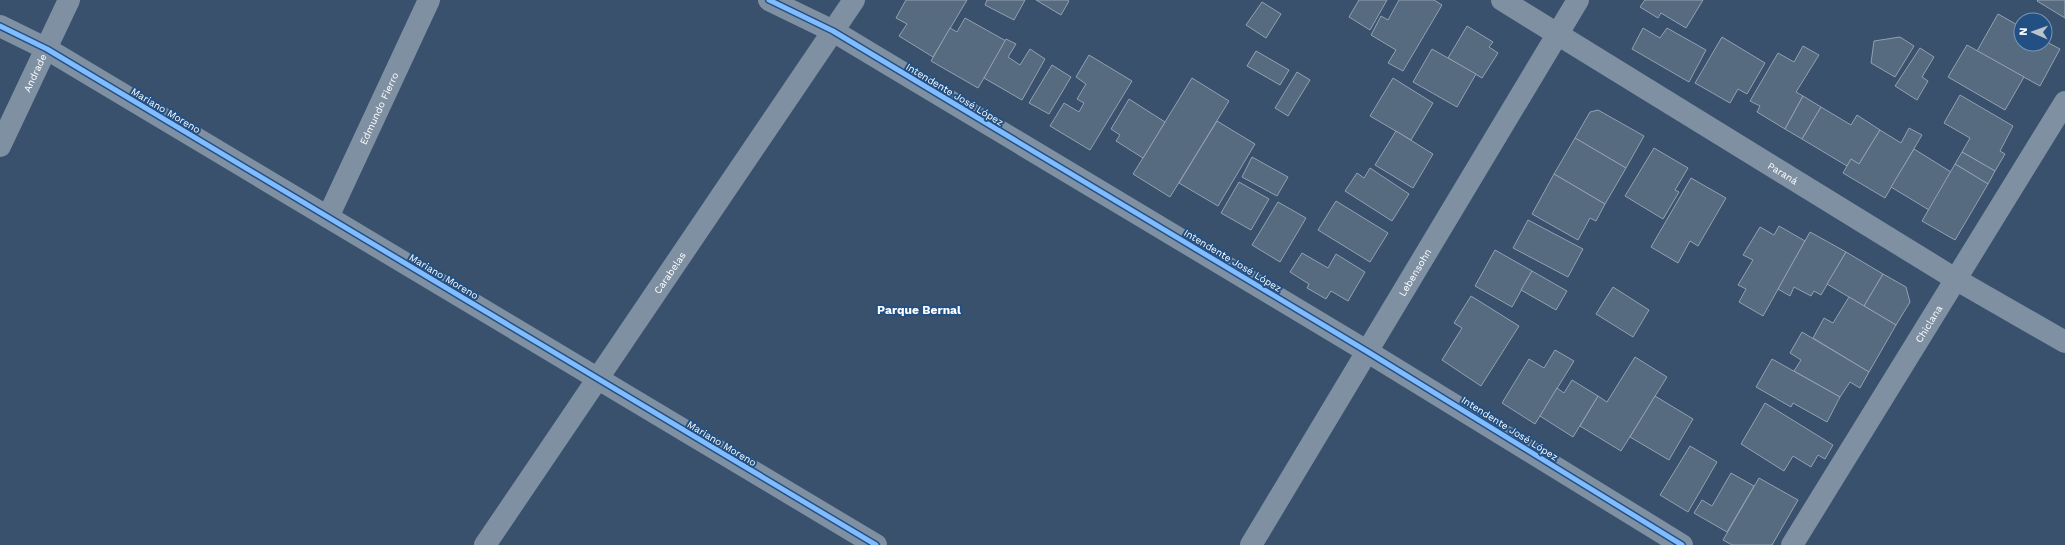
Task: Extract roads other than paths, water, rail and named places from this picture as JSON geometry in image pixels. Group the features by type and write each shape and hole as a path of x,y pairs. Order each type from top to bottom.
{"street":[{"name":"Andrade","path":"0,146 70,0"},
{"name":"Edmundo Fierro","path":"328,217 429,0"},
{"name":"Intendente José López","path":"769,0 833,31 1368,352 1682,545"},
{"name":"Carabelas","path":"485,545 854,0"},
{"name":"Paraná","path":"1502,0 1957,280 2065,342"},
{"name":"Lebensohn","path":"1251,545 1578,0"},
{"name":"Mariano Moreno","path":"0,26 46,49 876,545"},
{"name":"Chiclana","path":"1792,545 1957,280 2065,102"}],"district":[{"name":"Parque Bernal","path":"919,310"}]}
